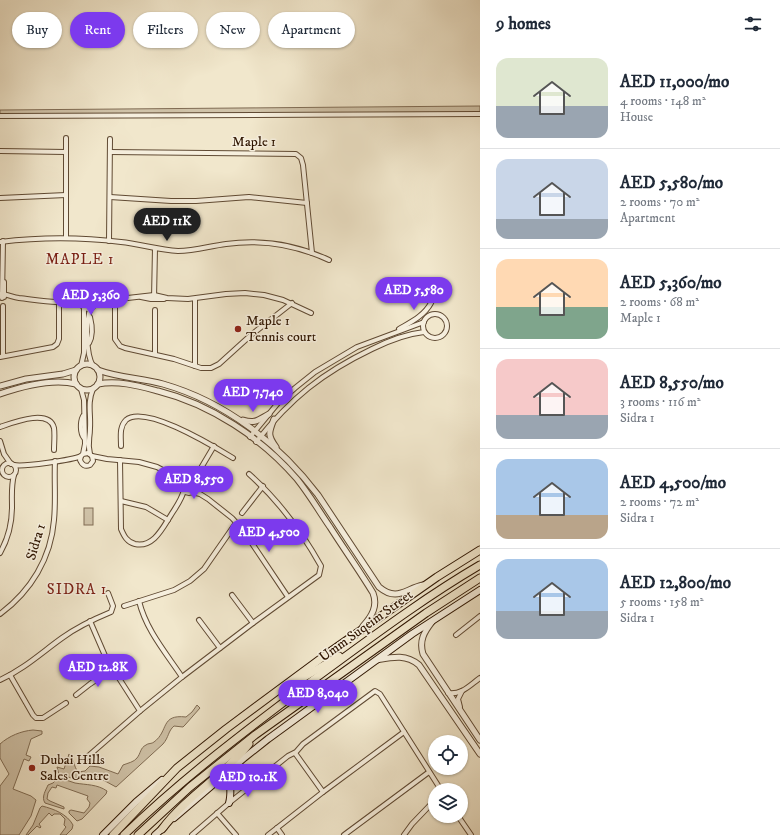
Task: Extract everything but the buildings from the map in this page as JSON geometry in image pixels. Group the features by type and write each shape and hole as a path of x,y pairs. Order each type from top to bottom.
{"main road":[{"path":"103,835 136,802 264,700 429,583 480,550"},
{"name":"Umm Suqeim Street","path":"124,835 169,793 234,740 392,623 436,592 480,565"},
{"name":"Umm Suqeim Street","path":"138,835 190,787 255,735 426,613 480,578"},
{"path":"155,835 244,758 376,660 437,617 480,590"},
{"path":"264,700 288,688 365,638 392,623"},
{"path":"162,829 185,803 239,755 255,735"},
{"path":"229,803 231,795 230,778 244,758"},
{"path":"114,835 177,768"}],"street":[{"path":"0,116 480,114"},
{"path":"66,138 66,238"},
{"path":"109,241 110,140"},
{"path":"0,151 66,152"},
{"name":"Maple 1","path":"110,152 296,154 303,161 312,253"},
{"path":"0,198 66,195"},
{"path":"110,197 171,201 203,201 249,197 307,203"},
{"path":"311,313 292,303 269,296 245,293 226,294 195,299 140,297 104,300 86,295 82,298 71,301 2,296 2,242 66,238 109,241 184,251 198,250 226,244 259,242 281,244 312,253 329,260"},
{"path":"155,248 156,297"},
{"path":"391,333 413,322 424,313 432,302 438,289"},
{"path":"81,366 84,353 82,298"},
{"path":"94,298 89,315 92,337 88,344 90,361 98,370 116,376 146,380 178,389 209,401 238,418 252,422 269,414"},
{"path":"115,299 115,336 118,344 125,348 156,354 208,369 217,366 252,335 292,303"},
{"path":"195,299 195,366"},
{"path":"71,301 83,306 92,306 104,300"},
{"path":"3,306 2,357 50,348 57,344 60,336 59,301"},
{"path":"155,310 156,354"},
{"path":"252,434 269,414 295,388 315,372 357,347 391,333 424,322 429,316 436,314 444,318 447,326 445,334 439,338 429,337 424,332 424,322"},
{"path":"256,442 274,419 306,389 336,368 381,345 406,335 424,332"},
{"path":"0,386 26,379 64,374 89,364 93,366"},
{"path":"76,370 74,377 76,384 81,389 84,400 84,416 81,424 84,438 81,462"},
{"path":"92,463 88,447 88,436 90,429 89,404 93,389 98,384 100,376 98,370"},
{"path":"0,394 28,386 52,382 76,384"},
{"path":"98,384 109,382 121,383 164,392 196,404 252,434 260,436 300,472 318,495 379,587 387,592 400,594 420,585 429,583"},
{"path":"81,389 93,389"},
{"path":"0,428 37,417 44,418 50,422 54,429 54,450"},
{"path":"121,446 123,424 129,418 140,417 163,422 181,429 214,446 233,458"},
{"path":"238,418 252,434 256,442 275,457 298,480 373,593 375,604 373,613 356,635"},
{"path":"274,419 269,431 270,437 283,456"},
{"path":"0,441 4,454 16,469 14,474"},
{"path":"120,460 121,528 126,538 133,544 140,545 149,542 158,534 181,500 195,490 198,473 214,446"},
{"path":"4,454 2,468 12,490"},
{"path":"69,460 82,455 91,455 107,459 139,462 196,484 203,495 226,513 249,538 288,597"},
{"path":"2,468 7,464 24,466 69,460 81,462 85,466 88,466 96,461 107,459"},
{"name":"Sidra 1","path":"0,614 15,602 30,585 42,566 50,543 54,518 55,461"},
{"path":"4,475 14,474 24,466"},
{"path":"181,500 183,488 188,480 198,473"},
{"name":"Sidra 1","path":"0,553 8,536 10,526 14,474"},
{"path":"86,758 182,677 319,575 321,566 286,513 263,486 249,474"},
{"path":"176,477 183,488 191,493 203,495"},
{"path":"242,513 263,486"},
{"path":"121,501 146,507 168,520"},
{"path":"124,606 174,590 197,575 204,568 236,523"},
{"path":"0,680 34,661 71,632 113,610 108,593"},
{"path":"232,595 253,623"},
{"path":"139,601 142,614 148,625 182,677"},
{"path":"456,635 480,616"},
{"path":"437,617 425,631 422,641 422,651 428,663 480,740"},
{"path":"199,620 220,648"},
{"path":"90,621 112,669 140,711"},
{"path":"376,660 404,657 414,661 423,671 480,754"},
{"path":"76,695 112,669"},
{"path":"10,675 36,718 42,718 66,703"},
{"path":"448,693 463,691 480,678"},
{"path":"192,835 229,803 290,755 296,753 303,744 377,691 428,770"},
{"path":"462,713 458,699 463,691"},
{"path":"268,835 404,732"},
{"path":"296,753 323,792"},
{"path":"344,835 428,773"},
{"path":"404,835 428,807"},
{"path":"217,813 236,835"},
{"path":"462,823 469,834"},
{"path":"277,828 282,835"}],"shaded area":[{"path":"480,106 480,115 0,118 0,110"},
{"path":"84,508 93,508 93,525 84,525"},
{"path":"197,705 200,708 185,725 183,727 174,726 163,744 116,787 96,776 72,778 59,775 57,767 64,769 69,754 78,772 85,771 90,766 99,767 118,774 123,765 136,759 144,746 153,743 159,738 168,721 172,718 186,717"},
{"path":"33,730 42,731 42,734 31,739 26,755 31,757 29,761 24,759 13,789 31,796 36,800 31,816 19,835 0,835 0,786 9,774 0,758 0,744 15,734"},
{"path":"63,779 75,783 95,786 107,791 106,794 82,819 77,821 69,813 69,811 71,810 84,813 89,807 90,803 87,799 88,796 57,785 56,788 52,787 48,793 47,799 64,807 64,809 45,803 44,801 44,794 48,785 56,780"},
{"path":"42,806 56,810 64,815 73,825 72,829 66,835 60,835 66,827 64,825 65,819 60,814 54,814 52,816 49,813 39,824 41,827 40,828 37,826 28,835 26,835 33,825"}],"place":[{"name":"Maple 1 Tennis court","path":"238,329"},
{"name":"Dubai Hills Sales Centre","path":"32,768"}],"district":[{"name":"MAPLE 1","path":"80,259"},
{"name":"SIDRA 1","path":"77,589"}]}
